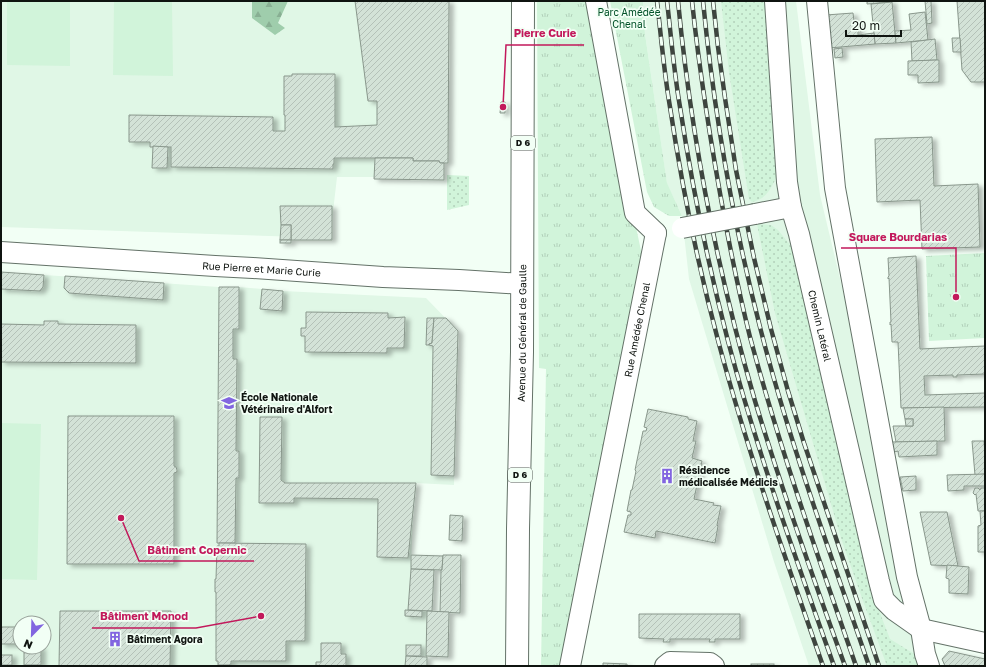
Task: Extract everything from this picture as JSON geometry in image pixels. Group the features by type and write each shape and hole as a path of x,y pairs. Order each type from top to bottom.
{"main road":[{"name":"Avenue du Général de Gaulle","path":"517,666 518,521 523,284 523,1"}],"street":[{"path":"596,1 635,213 656,233 791,207"},
{"name":"Chemin Latéral","path":"775,1 787,182 791,207 799,234 823,343 884,600 894,610 921,629"},
{"path":"817,1 835,188 907,577 929,666"},
{"name":"Rue Amédée Chenal","path":"570,666 656,233"},
{"name":"Rue Pierre et Marie Curie","path":"1,252 383,277 523,284"},
{"path":"921,629 985,643"},
{"path":"666,666 670,662 710,663 714,666"}],"shaded area":[{"path":"1,1 445,1 441,177 337,177 330,238 1,227"},
{"path":"643,1 796,1 820,195 933,666 809,666 774,562 689,279 682,216 667,184 645,34"},
{"name":"École Nationale Vétérinaire d'Alfort","path":"1,272 283,291 426,298 458,331 454,485 416,483 408,610 427,611 426,656 406,656 405,666 1,666"}],"green space":[{"path":"7,1 70,1 70,66 7,65"},
{"path":"114,1 172,1 173,76 113,75"},
{"path":"252,1 288,1 278,23 285,28 275,35 252,18"},
{"path":"537,1 588,1 643,260 561,666 541,666 546,369 539,368"},
{"name":"Parc Amédée Chenal","path":"610,1 643,1 645,34 667,183 682,216 669,216 654,207 647,192"},
{"path":"721,1 767,1 782,164 766,195 752,202 749,199 729,72"},
{"path":"447,175 469,176 469,205 447,210"},
{"path":"757,224 771,225 778,230 796,252 871,590 890,639 916,655 920,666 887,666 863,601 841,538 775,313"},
{"path":"985,253 985,338 929,341 926,256"},
{"path":"1,423 41,424 37,580 1,579"}],"building":[{"path":"355,1 449,1 448,163 440,163 439,161 413,161 413,158 334,158 333,169 171,167 171,147 150,147 150,142 129,142 129,115 273,117 273,131 285,131 284,76 292,76 292,74 335,74 335,127 377,125 377,101 368,101"},
{"path":"867,1 892,1 892,2 867,4"},
{"path":"925,1 931,1 932,23 927,24"},
{"path":"957,1 985,1 985,82 971,82 962,70"},
{"path":"892,2 896,43 875,44 871,4"},
{"path":"925,12 928,40 896,43 895,31 911,30 909,14"},
{"path":"853,13 854,21 858,21 858,35 874,33 875,44 829,48 826,15"},
{"path":"952,38 960,38 961,52 953,52"},
{"path":"935,39 937,60 912,61 911,42"},
{"path":"842,48 843,57 835,58 834,49"},
{"path":"939,60 939,82 918,83 918,75 908,75 908,61"},
{"path":"501,102 505,102 505,113 500,113"},
{"path":"932,137 934,186 978,184 980,247 922,249 920,200 877,202 875,139"},
{"path":"153,146 168,147 167,168 152,168"},
{"path":"375,158 413,158 413,161 439,161 440,163 444,163 444,180 374,179"},
{"path":"280,206 332,206 332,240 291,240 291,225 281,225"},
{"path":"281,225 291,225 291,240 280,240"},
{"path":"280,240 291,240 291,243 280,243"},
{"path":"916,256 920,349 985,346 985,374 957,375 957,377 953,377 953,375 924,376 925,395 985,393 985,407 901,408 898,342 892,342 891,324 890,325 888,258"},
{"path":"1,272 44,275 43,287 40,291 1,289"},
{"path":"65,276 164,283 163,300 69,293 64,288"},
{"path":"219,287 239,287 239,329 233,329 233,359 237,359 236,451 239,451 239,478 236,478 235,543 217,543"},
{"path":"262,289 283,291 282,311 260,309"},
{"path":"306,312 388,313 388,318 405,317 404,348 387,348 387,353 305,352 305,336 301,336 301,328 306,328"},
{"path":"427,318 434,318 432,343 429,345 426,345"},
{"path":"434,318 446,318 458,331 454,476 431,475 433,346 429,344 432,343"},
{"path":"44,321 58,321 58,324 136,325 136,363 1,362 1,324 44,325"},
{"path":"944,407 945,441 896,442 893,426 913,426 913,419 905,419 903,408"},
{"name":"Résidence médicalisée Médicis","path":"648,409 688,417 688,419 697,421 693,441 696,441 692,458 702,461 694,499 721,506 715,543 656,531 655,538 624,532 628,515 631,515 631,512 627,511 643,431 646,431 647,428 644,427"},
{"path":"68,416 174,416 174,466 176,467 177,472 174,473 174,564 67,564"},
{"path":"260,417 282,417 281,480 285,483 416,483 408,558 377,557 378,499 294,498 294,503 259,503"},
{"path":"905,419 913,419 913,426 906,426"},
{"path":"937,441 937,455 899,457 898,451 894,452 892,442"},
{"path":"972,441 984,441 985,474 975,475"},
{"path":"985,474 985,486 964,486 964,490 948,491 947,475"},
{"path":"916,476 916,490 903,491 900,477"},
{"path":"975,488 980,490 981,488 985,488 985,511 978,511 976,494 975,495 973,493"},
{"path":"980,511 985,511 985,552 978,552 978,526 981,525"},
{"path":"920,512 947,512 958,566 931,565"},
{"path":"450,515 463,516 462,541 449,540"},
{"path":"219,543 306,544 305,641 286,641 286,661 231,661 231,665 218,665 218,661 216,661 215,579 217,546 219,546"},
{"path":"411,555 443,556 442,570 411,569"},
{"path":"443,555 461,555 460,613 440,612 441,570"},
{"path":"947,565 969,567 968,594 949,593 949,579 946,578"},
{"path":"411,569 434,570 432,611 408,610"},
{"path":"405,610 422,611 422,617 405,616"},
{"name":"Bâtiment Agora","path":"60,611 171,611 170,666 59,666"},
{"path":"427,611 449,612 448,657 426,656"},
{"path":"639,614 740,614 740,639 715,639 715,642 709,642 710,639 670,639 670,642 663,642 664,639 639,638"},
{"path":"1,627 12,627 12,644 1,644"},
{"path":"321,643 341,643 341,654 346,654 346,666 316,666 316,662 321,662"},
{"path":"406,645 421,645 421,656 406,656"},
{"path":"949,651 985,659 985,666 945,666 942,659"},
{"path":"1,655 12,655 12,665 1,665"},
{"path":"24,655 41,655 41,665 24,665"},
{"path":"406,656 427,657 427,666 405,666"},
{"path":"603,663 627,664 627,666 603,666"},
{"path":"751,664 774,664 774,666 751,666"}],"railway":[{"path":"657,1 666,81 680,167 697,256 711,315 730,385 755,466 823,666"},
{"path":"667,1 676,81 690,166 707,254 728,341 764,464 834,666"},
{"path":"678,1 683,52 698,152 717,252 741,352 765,434 798,534 845,666"},
{"path":"692,1 716,170 731,254 750,337 787,462 856,666"},
{"path":"703,1 719,126 733,208 761,331 772,373 798,457 869,666"},
{"path":"713,1 718,47 736,170 754,258 771,329 804,443 879,666"}],"place":[{"name":"Pierre Curie","path":"503,107"},
{"name":"Square Bourdarias","path":"956,297"},
{"name":"École Nationale Vétérinaire d'Alfort","path":"229,403"},
{"name":"Résidence médicalisée Médicis","path":"667,476"},
{"name":"Bâtiment Copernic","path":"121,518"},
{"name":"Bâtiment Monod","path":"261,616"},
{"name":"Bâtiment Agora","path":"115,639"}]}
